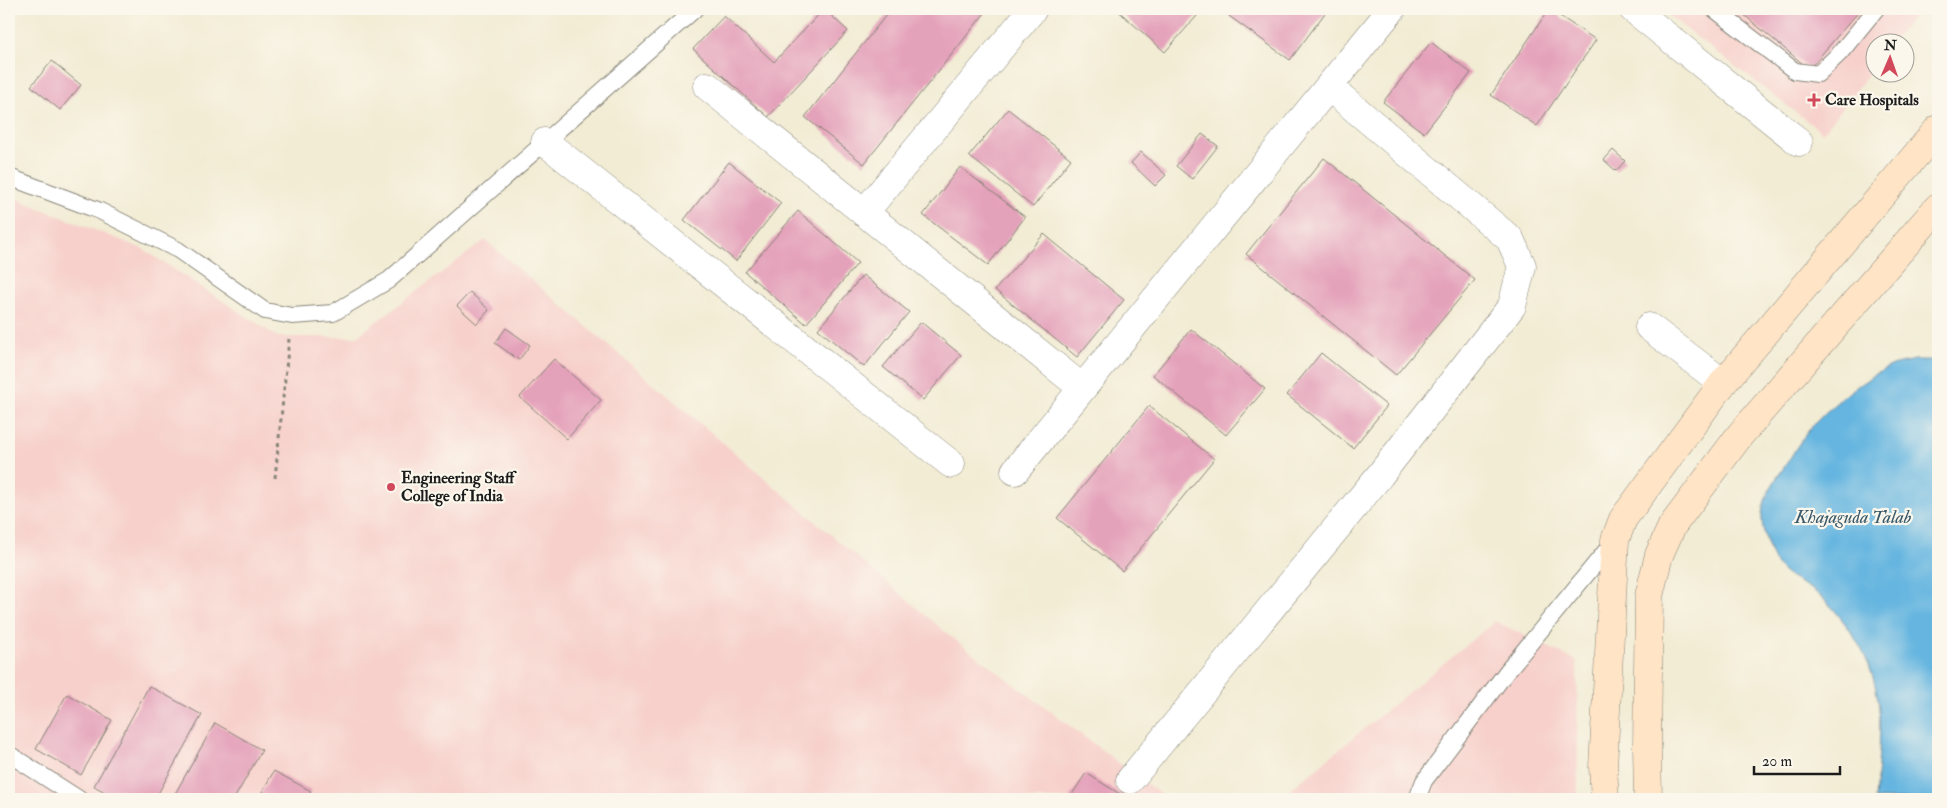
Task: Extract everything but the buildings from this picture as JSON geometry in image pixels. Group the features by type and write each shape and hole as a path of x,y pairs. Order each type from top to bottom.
{"street":[{"path":"864,213 1033,9"},
{"path":"1015,470 1392,9"},
{"path":"1633,9 1799,142"},
{"path":"707,86 1081,387"},
{"path":"1130,780 1380,475 1512,306 1522,266 1510,239 1329,86"},
{"path":"1605,799 1603,767 1615,540 1623,519 1724,383 1938,129"},
{"path":"545,142 952,464"},
{"path":"1648,799 1649,596 1659,555 1672,526 1740,435 1938,207"},
{"path":"1649,327 1724,383"}],"lane":[{"path":"9,177 100,211 178,250 265,311 292,316 333,313 389,280 695,9"},
{"path":"1714,9 1795,71 1818,74 1840,53 1876,9"},
{"path":"1417,799 1424,781 1508,670 1615,540"},
{"path":"9,754 79,799"}],"path":[{"path":"276,478 292,316"}],"shaded area":[{"name":"Care Hospitals","path":"1660,9 1919,9 1901,32 1864,32 1864,80 1823,133"},
{"name":"Engineering Staff College of India","path":"9,196 143,249 278,337 356,337 485,240 950,636 1167,799 9,799"},
{"path":"1495,621 1577,661 1578,799 1279,799"}],"water":[{"name":"Khajaguda Talab","path":"1915,360 1938,360 1938,799 1875,799 1880,735 1877,695 1872,675 1853,635 1837,614 1819,595 1791,578 1774,561 1763,528 1762,514 1765,500 1775,481 1804,437 1818,420 1838,402 1882,370 1898,363"}],"place":[{"name":"Care Hospitals","path":"1814,100"},
{"name":"Engineering Staff College of India","path":"391,487"}]}
